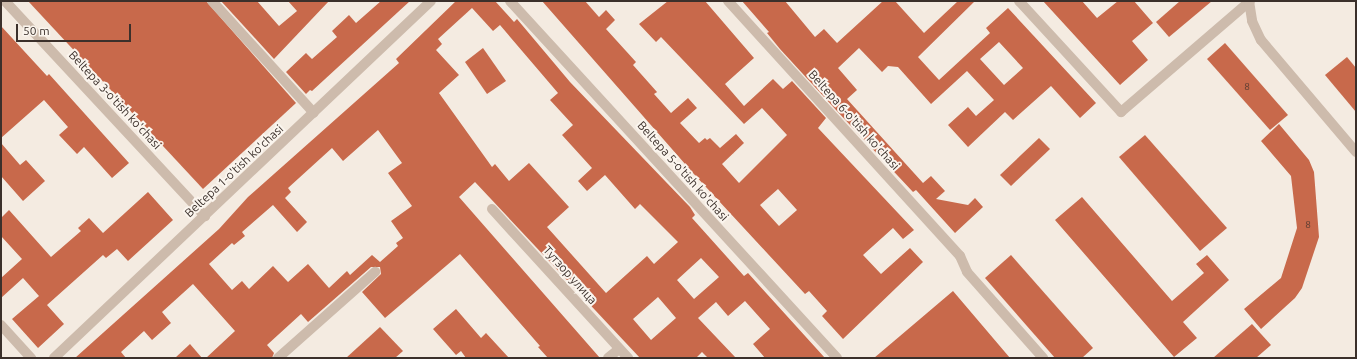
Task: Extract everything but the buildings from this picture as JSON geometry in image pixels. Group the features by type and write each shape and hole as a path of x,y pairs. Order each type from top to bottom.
{"street":[{"name":"Beltepa 3-o'tish ko'chasi","path":"5,1 205,216"},
{"path":"212,1 314,113"},
{"name":"Beltepa 1-o'tish ko'chasi","path":"54,358 431,1"},
{"name":"Beltepa 5-o'tish ko'chasi","path":"510,1 837,358"},
{"name":"Beltepa 6-o'tish ko'chasi","path":"728,1 960,256 967,272 1043,358"},
{"path":"1019,1 1121,112 1250,1"},
{"path":"1250,1 1252,21 1261,40 1356,152"},
{"name":"Тутзор улица","path":"492,209 628,358"},
{"path":"278,358 375,272"},
{"path":"1,325 31,358"},
{"path":"608,358 619,348"}]}
